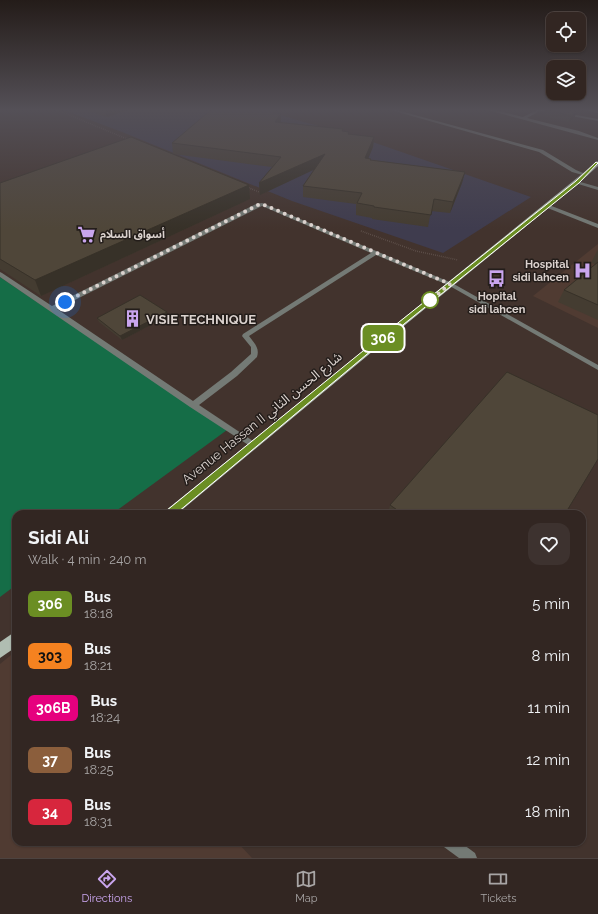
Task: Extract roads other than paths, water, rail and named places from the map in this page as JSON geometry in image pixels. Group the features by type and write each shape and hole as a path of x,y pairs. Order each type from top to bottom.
{"main road":[{"name":"Avenue Hassan II شارع الحسن الثاني","path":"174,510 450,284 586,175 598,163"},
{"path":"0,651 12,641"}],"street":[{"path":"531,149 553,156 575,171 586,175"},
{"path":"577,182 598,189"},
{"path":"52,309 258,205 266,205 450,284 598,368"},
{"path":"547,206 598,226"},
{"path":"194,405 234,374 255,355 254,347 245,336 376,252"},
{"path":"0,274 253,445"},
{"path":"454,846 470,858"}],"place":[{"name":"أسواق السلام","path":"87,234"},
{"name":"Hospital sidi lahcen","path":"582,270"},
{"name":"Hopital sidi lahcen","path":"497,278"},
{"name":"VISIE TECHNIQUE","path":"133,319"}]}
